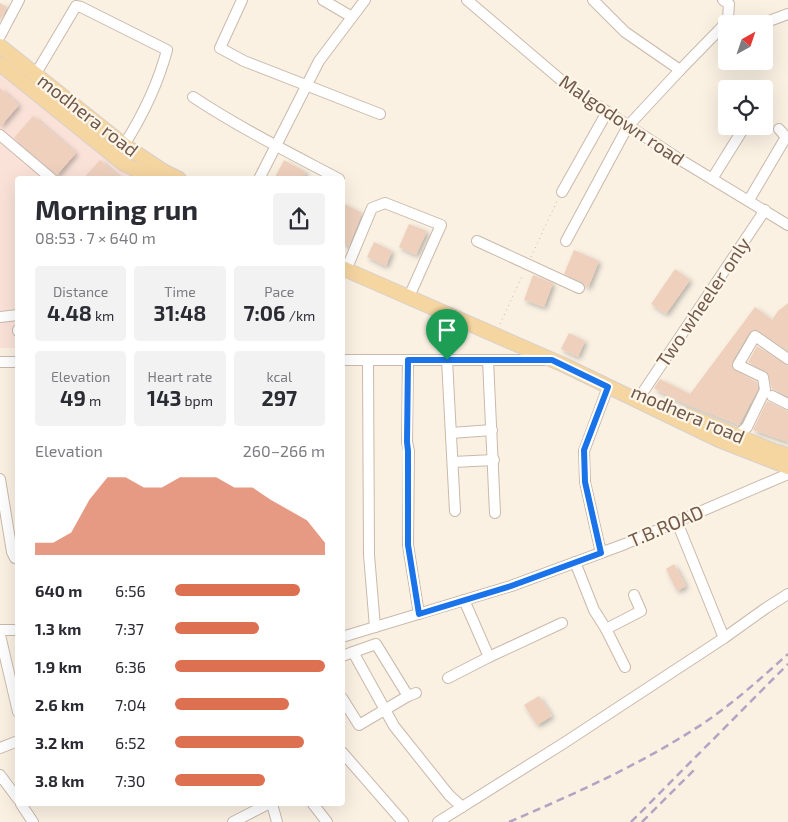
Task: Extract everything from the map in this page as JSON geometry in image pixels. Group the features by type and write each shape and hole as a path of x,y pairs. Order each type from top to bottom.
{"main road":[{"name":"modhera road","path":"0,46 124,145 173,176"},
{"path":"0,64 124,164 149,176"},
{"name":"modhera road","path":"345,263 412,290 569,360 641,395 737,436 788,455"},
{"path":"345,263 719,440 788,467"}],"street":[{"path":"0,36 19,0"},
{"path":"242,0 220,48 244,61 380,114"},
{"path":"323,0 352,17"},
{"path":"261,176 319,61 365,0"},
{"name":"Malgodown road","path":"467,0 568,86 679,159 788,224"},
{"path":"593,0 625,32 680,70"},
{"path":"725,0 729,4 728,15"},
{"path":"35,75 76,6 167,50 163,66 141,118 124,145"},
{"path":"773,20 788,14"},
{"path":"566,241 628,126 680,70 718,35"},
{"path":"193,97 276,146 333,176"},
{"path":"562,192 607,112"},
{"path":"749,200 786,137 779,129"},
{"path":"0,135 48,176"},
{"path":"712,179 739,135"},
{"path":"345,263 372,208 385,203 441,225 412,290"},
{"name":"Two wheeler only","path":"641,395 765,210"},
{"path":"477,241 578,288"},
{"path":"0,317 15,314"},
{"path":"737,436 747,427 765,390 763,377 738,364 754,336 788,359"},
{"path":"345,360 552,360"},
{"path":"345,703 359,725 384,709 412,695 376,644 371,628 368,360"},
{"path":"408,360 408,545 419,614"},
{"path":"447,360 455,511"},
{"path":"488,360 495,513"},
{"path":"0,362 15,362"},
{"path":"601,553 585,482 584,450 608,387"},
{"path":"772,396 788,404"},
{"path":"451,433 492,430"},
{"path":"453,462 494,460"},
{"name":"T.B.ROAD","path":"345,636 511,586 601,553 788,474"},
{"path":"0,479 3,519 15,558"},
{"path":"677,522 724,638"},
{"path":"575,562 594,610 625,667"},
{"path":"438,822 724,638 788,594"},
{"path":"606,629 640,611 634,595"},
{"path":"464,600 489,657"},
{"path":"448,678 562,623"},
{"path":"0,630 15,630"},
{"path":"0,635 15,699"},
{"path":"345,655 376,644"},
{"path":"353,652 394,726 448,795 462,807"},
{"path":"0,748 15,742"},
{"path":"345,756 402,822"},
{"path":"0,775 15,794"},
{"path":"22,806 33,822"},
{"path":"233,822 266,806"},
{"path":"271,806 278,822"},
{"path":"315,806 327,822"}],"shaded area":[{"path":"0,71 136,176 15,176 15,348 0,348"}],"building":[{"path":"0,3 7,7 0,21"},
{"path":"0,88 19,105 0,127"},
{"path":"33,116 76,153 57,175 14,138"},
{"path":"100,160 118,176 86,176"},
{"path":"284,160 306,172 304,176 276,176"},
{"path":"345,204 362,213 349,246 345,244"},
{"path":"409,224 427,231 416,255 399,247"},
{"path":"374,242 392,251 386,266 367,257"},
{"path":"574,250 599,261 588,288 582,282 564,274"},
{"path":"675,269 690,280 666,314 651,304"},
{"path":"533,275 553,283 544,307 524,300"},
{"path":"788,303 788,351 755,329 749,333 732,362 733,369 757,382 758,389 739,425 676,400 654,388 660,379 690,394 755,307 772,320 778,311"},
{"path":"569,333 585,341 578,357 561,349"},
{"path":"757,346 788,366 788,396 772,389 768,373 748,362"},
{"path":"767,401 788,411 788,442 753,430"},
{"path":"674,564 686,586 677,591 666,569"},
{"path":"539,696 552,716 537,725 524,705"}],"railway":[{"path":"509,822 603,780 649,756 706,722 788,654"},
{"path":"631,822 788,664"},
{"path":"642,822 697,767"}],"route":[{"path":"408,360 447,360 552,360 608,387 584,450 585,482 601,553 511,586 419,614 408,545 408,360"}]}
